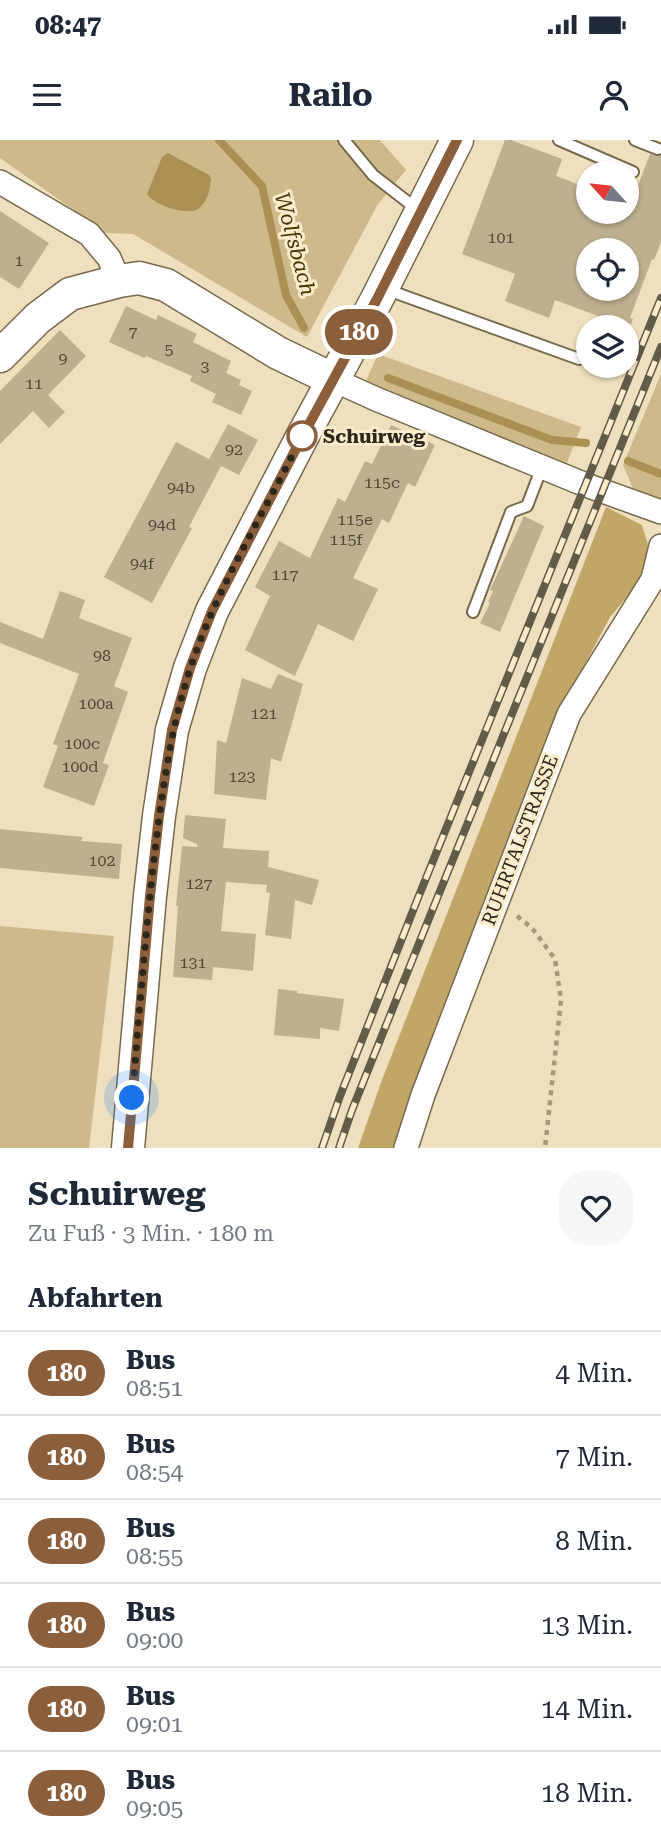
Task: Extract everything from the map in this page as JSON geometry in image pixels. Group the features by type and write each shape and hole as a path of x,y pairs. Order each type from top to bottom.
{"main road":[{"path":"128,1148 159,816 172,730 190,668 212,611 383,288 457,140"},
{"path":"0,356 38,318 70,294 139,278 166,285 278,353 334,380"}],"street":[{"path":"0,182 89,234 109,258 118,281"},
{"path":"334,380 603,492 661,513"},
{"name":"RUHRTALSTRASSE","path":"406,1148 423,1095 569,714 653,579 661,546"}],"lane":[{"path":"344,140 373,175 421,212"},
{"path":"559,140 608,161"},
{"path":"635,140 658,149"},
{"path":"383,288 576,358"},
{"path":"473,612 511,512 527,506 542,467"}],"path":[{"path":"497,901 532,928 555,959 561,1000 545,1148"}],"shaded area":[{"path":"0,140 380,140 406,170 378,204 307,337 133,234 106,233 0,158"},
{"path":"168,153 209,175 211,179 208,195 198,209 186,211 171,208 156,202 147,194 162,157"},
{"path":"378,354 581,427 567,463 366,381"},
{"path":"661,374 661,502 634,491 623,465"},
{"path":"606,507 642,525 650,551 639,583 610,617 547,736 411,1093 393,1148 358,1148 382,1080"},
{"path":"0,926 114,936 89,1148 0,1148"}],"building":[{"path":"505,140 562,159 556,176 576,184 576,224 639,224 639,183 650,154 661,156 661,242 639,294 639,238 576,238 576,301 636,301 631,315 595,315 555,300 549,318 505,301 515,274 462,254"},
{"path":"0,211 49,243 19,289 0,277"},
{"path":"126,306 156,320 158,315 197,334 193,342 231,361 226,373 241,380 239,385 252,391 241,415 212,402 216,394 190,381 192,376 109,342"},
{"path":"60,330 86,356 48,395 65,412 49,428 33,411 0,444 0,391"},
{"path":"228,424 258,440 239,475 221,466 152,603 104,577 176,442 209,459"},
{"path":"391,425 435,445 415,487 408,483 389,523 382,519 353,578 378,589 353,641 318,624 295,676 245,650 270,596 255,587 279,541 310,558 338,498 345,502 365,461 372,464"},
{"path":"524,516 544,526 500,632 480,623 490,603 488,602 493,591 490,590"},
{"path":"60,591 85,600 79,618 132,638 114,686 128,692 103,763 109,765 94,806 43,787 58,746 53,744 79,674 0,643 0,622 43,639"},
{"path":"278,674 303,684 281,762 271,758 266,800 214,794 217,740 226,743 242,678 271,689"},
{"path":"185,815 226,819 223,848 269,851 268,867 319,880 312,905 295,900 291,939 265,935 270,893 266,892 267,885 226,882 221,931 256,934 253,971 213,967 212,980 173,977 182,846 197,847 197,844 183,838"},
{"path":"0,829 83,837 81,841 122,844 119,879 0,868"},
{"path":"278,989 344,999 339,1031 320,1028 320,1039 274,1035"}],"waterway":[{"name":"Wolfsbach","path":"219,140 262,186 286,295 304,328"},
{"name":"Wolfsbach","path":"388,378 552,440 586,443"},
{"name":"Wolfsbach","path":"628,461 661,474"}],"railway":[{"path":"322,1148 418,898 661,298"},
{"path":"339,1148 434,906 661,347"}],"bus line":[{"name":"180","path":"128,1148 159,816 172,730 190,668 212,611 363,326 457,140"}],"place":[{"name":"Schuirweg","path":"302,436"}],"route":[{"path":"132,1098 150,896 172,730 190,668 212,611 302,436"}]}
